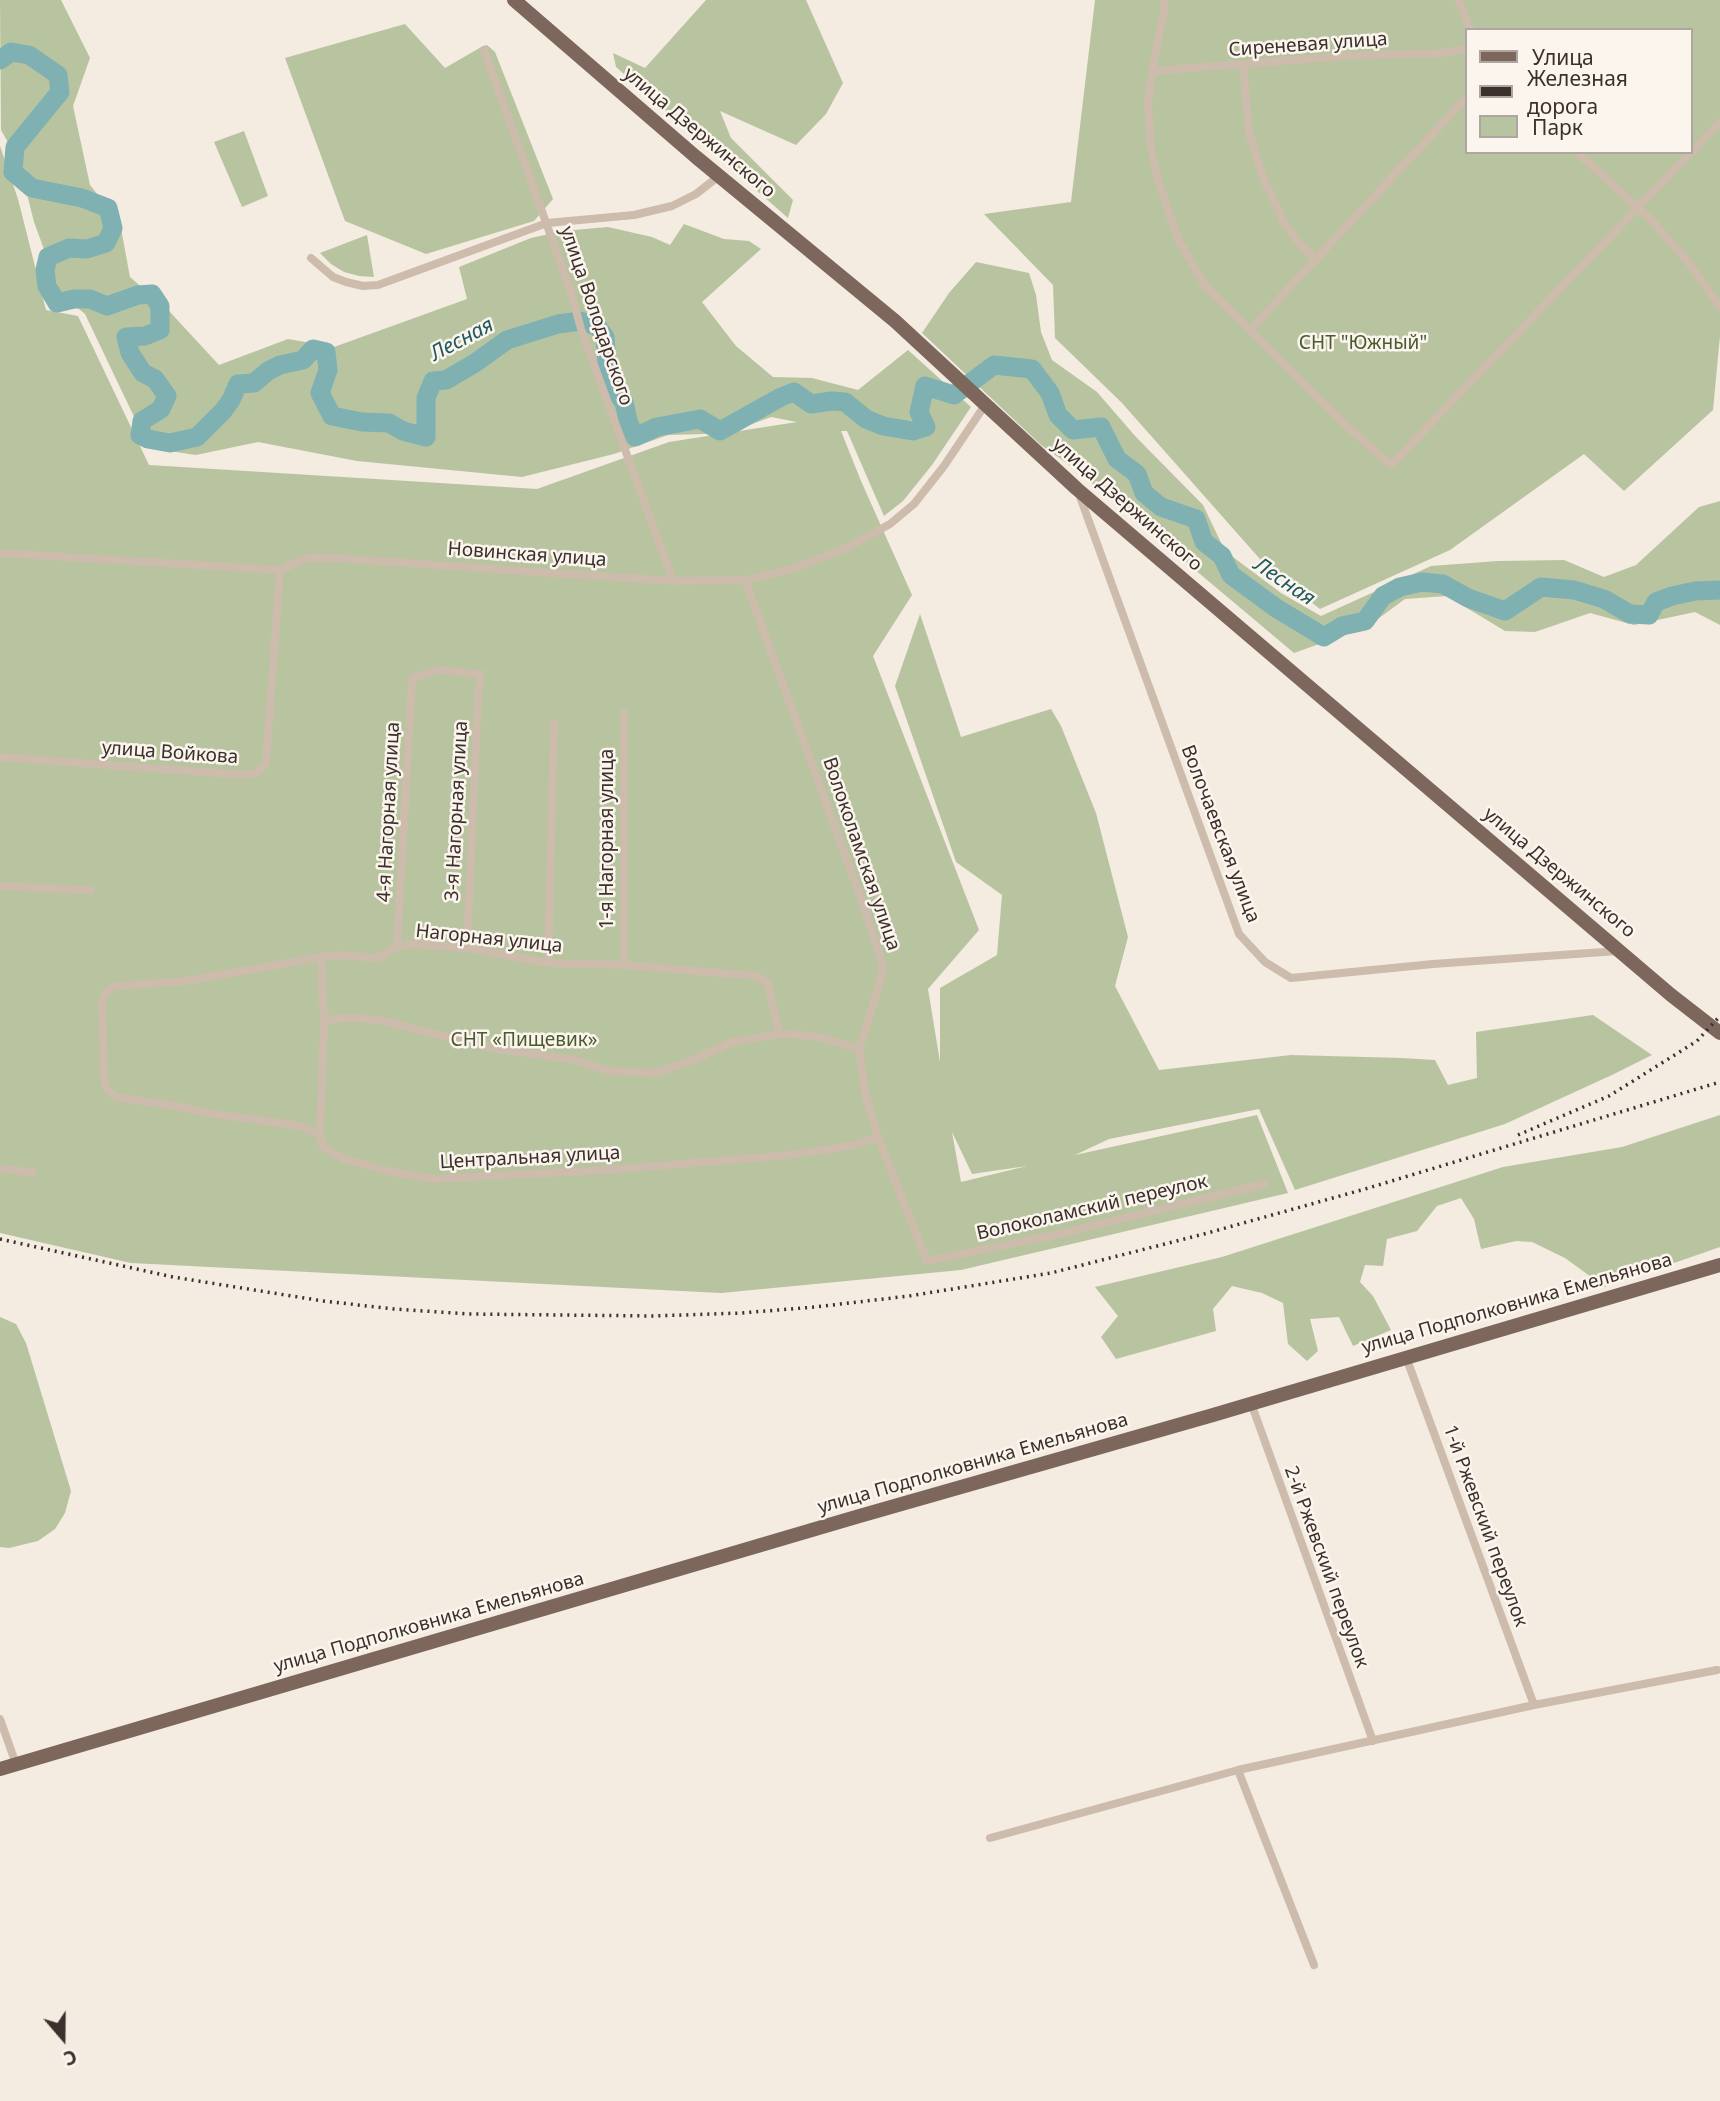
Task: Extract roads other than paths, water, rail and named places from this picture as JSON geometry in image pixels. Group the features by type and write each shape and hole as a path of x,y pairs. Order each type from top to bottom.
{"main road":[{"name":"улица Дзержинского","path":"514,0 719,176 895,321 1077,489 1671,995 1720,1033"},
{"name":"улица Подполковника Емельянова","path":"0,1769 1716,1266"}],"street":[{"path":"1164,0 1148,105 1151,148 1158,180 1178,239 1205,286 1349,428 1391,465 1689,154"},
{"path":"1458,0 1470,28"},
{"name":"Сиреневая улица","path":"1152,71 1346,56 1442,53 1464,49"},
{"path":"484,50 547,223 634,215 672,206 696,194 719,176"},
{"path":"1243,65 1249,132 1264,178 1285,224 1299,243 1316,259"},
{"path":"1250,330 1464,101"},
{"path":"1692,151 1720,122"},
{"path":"1579,154 1638,208 1688,262 1720,307"},
{"name":"улица Володарского","path":"311,258 333,276 346,282 363,286 378,285 547,223 581,329 673,581"},
{"name":"Новинская улица","path":"0,553 280,570 317,557 673,581 746,580 792,569 846,548 890,524 914,504 944,467 985,405"},
{"name":"Волочаевская улица","path":"1077,489 1239,934 1265,962 1292,978 1433,964 1621,952"},
{"name":"улица Войкова","path":"0,757 243,775 257,773 266,763 280,570"},
{"name":"Волоколамская улица","path":"746,580 883,965 859,1049 865,1093 878,1137 927,1261"},
{"name":"4-я Нагорная улица","path":"397,947 412,678 439,670 481,674"},
{"name":"3-я Нагорная улица","path":"467,948 481,674"},
{"name":"1-я Нагорная улица","path":"624,713 624,965"},
{"path":"548,963 554,724"},
{"path":"0,886 90,890"},
{"name":"Нагорная улица","path":"116,1097 106,1088 104,1079 102,1001 107,991 115,986 186,981 338,955 378,958 397,947 411,944 467,948 548,963 624,965 758,976 768,984 779,1034"},
{"path":"320,1136 324,1020 321,957"},
{"path":"324,1020 380,1020 491,1048 575,1060 609,1071 656,1073 691,1061 732,1042 779,1034 815,1036 859,1049"},
{"name":"Центральная улица","path":"116,1097 300,1126 320,1136 323,1147 344,1159 433,1179 608,1170 790,1155 855,1145 878,1137"},
{"path":"0,1168 33,1173"},
{"name":"Волоколамский переулок","path":"927,1261 1064,1233 1264,1184"},
{"name":"1-й Ржевский переулок","path":"1406,1357 1534,1705"},
{"name":"2-й Ржевский переулок","path":"1251,1403 1373,1741"},
{"path":"990,1838 1238,1770 1534,1705 1717,1670"},
{"path":"0,1719 16,1764"},
{"path":"1238,1770 1314,1965"}],"waterway":[{"name":"Лесная","path":"0,60 11,52 29,55 58,75 60,92 15,147 13,172 32,188 82,198 108,208 113,228 106,243 87,249 69,248 48,257 45,270 47,286 57,303 90,299 107,306 138,295 152,294 160,306 160,330 145,336 126,337 130,353 143,373 155,379 167,396 161,409 142,421 140,435 148,439 170,443 197,437 223,411 238,384 254,383 280,365 303,360 313,349 326,352 328,370 320,393 332,416 362,422 389,423 403,431 426,437 426,398 433,381 446,380 507,340 558,324 580,321 597,326 605,337 608,377 624,402 635,437 657,427 700,419 720,431 794,392 811,404 845,402 866,419 883,426 913,431 926,427 919,412 925,386 954,395 994,365 1032,369 1050,393 1058,415 1073,430 1101,427 1117,459 1137,474 1144,493 1161,507 1196,519 1204,542 1222,556 1231,575 1276,608 1324,637 1342,626 1365,621 1383,596 1400,587 1422,582 1443,584 1468,598 1505,611 1541,587 1574,590 1604,599 1630,614 1649,615 1656,602 1672,596 1695,591 1720,590"}],"railway":[{"path":"1518,1135 1609,1096 1697,1041 1720,1016"},
{"path":"0,1239 173,1277 323,1301 394,1309 469,1314 654,1316 815,1307 909,1296 1051,1273 1365,1189 1720,1082"}],"park label":[{"name":"СНТ \"Южный\"","path":"1363,344"},
{"name":"СНТ «Пищевик»","path":"524,1041"}]}
